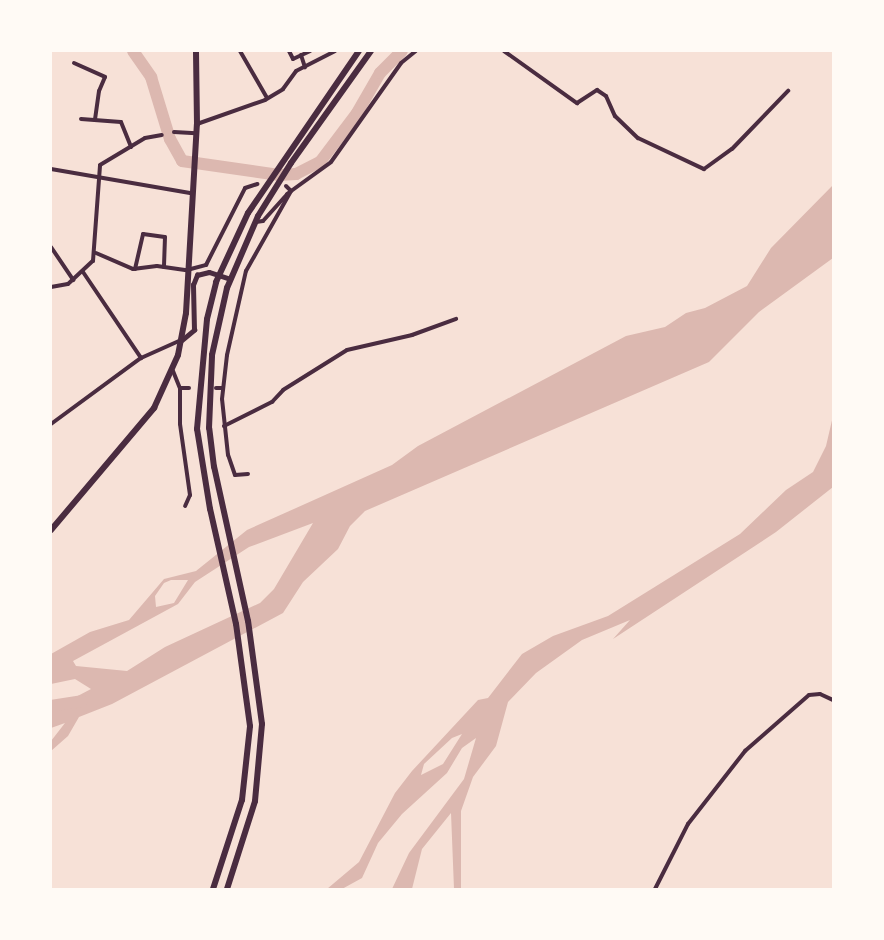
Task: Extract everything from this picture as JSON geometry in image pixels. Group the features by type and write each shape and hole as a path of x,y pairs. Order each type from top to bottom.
{"main road":[{"path":"51,530 154,408 172,371 182,340 190,193 197,124 196,51"},
{"path":"213,889 242,800 249,758 248,696 210,509 197,429 198,393 207,319 219,275 260,194 359,51"},
{"path":"227,889 255,801 261,759 260,690 248,621 221,506 209,428 209,394 218,322 230,279 256,222 291,163 371,51"}],"street":[{"path":"240,51 267,99"},
{"path":"289,51 293,58 310,51"},
{"path":"197,124 267,99 305,67 335,51"},
{"path":"256,222 264,221 291,191 331,162 400,63 416,51"},
{"path":"504,51 577,103 597,90 606,96 615,116 638,138 704,169 732,149 788,91"},
{"path":"301,55 305,67"},
{"path":"74,63 105,77 99,91 95,120"},
{"path":"81,119 121,122 131,147"},
{"path":"174,132 196,133"},
{"path":"51,286 73,280 83,272 95,252 100,165 131,147 162,135"},
{"path":"51,169 98,175 190,193"},
{"path":"95,252 135,269 164,267 187,270 206,265 245,188 257,184"},
{"path":"286,186 291,191"},
{"path":"248,474 235,475 230,465 224,426 223,388 233,316 246,271 291,191"},
{"path":"135,269 143,234 165,237 164,267"},
{"path":"51,247 73,280"},
{"path":"83,272 141,358"},
{"path":"51,424 141,358 182,340 194,330 195,280 205,272 230,279"},
{"path":"224,426 272,402 283,390 346,350 412,335 456,319"},
{"path":"172,371 180,388 182,444 190,495 185,506"},
{"path":"180,388 189,388"},
{"path":"216,388 223,388"},
{"path":"655,889 688,824 745,751 809,695 820,693 833,700"}],"shaded area":[{"path":"833,185 833,258 759,312 709,362 365,511 350,526 338,549 303,582 283,613 112,704 79,717 68,736 51,751 51,741 65,723 51,728 51,710 91,689 75,679 51,684 51,654 90,632 129,620 164,579 196,571 247,530 392,465 418,446 626,336 665,327 686,313 705,308 747,286 771,248","holes":["313,523 274,589 260,603 165,647 127,671 76,666 73,661 178,604 195,582 249,547","171,580 188,580 174,603 156,607 155,596 164,583"]},
{"path":"833,416 833,487 776,532 613,639 630,620 582,640 536,673 508,702 496,746 473,777 461,811 461,889 454,889 451,813 422,849 412,889 392,889 409,853 464,779 476,738 462,748 447,773 402,814 378,843 362,878 342,889 327,889 359,862 395,793 412,771 478,700 488,698 522,654 553,636 608,616 740,534 786,490 813,472 826,446","holes":["462,734 443,764 421,775 424,764 452,738"]}],"waterway":[{"path":"133,51 151,77 170,139 182,161 279,175 296,174 320,162 357,113 380,73 402,51"},
{"path":"51,706 82,701"}]}
